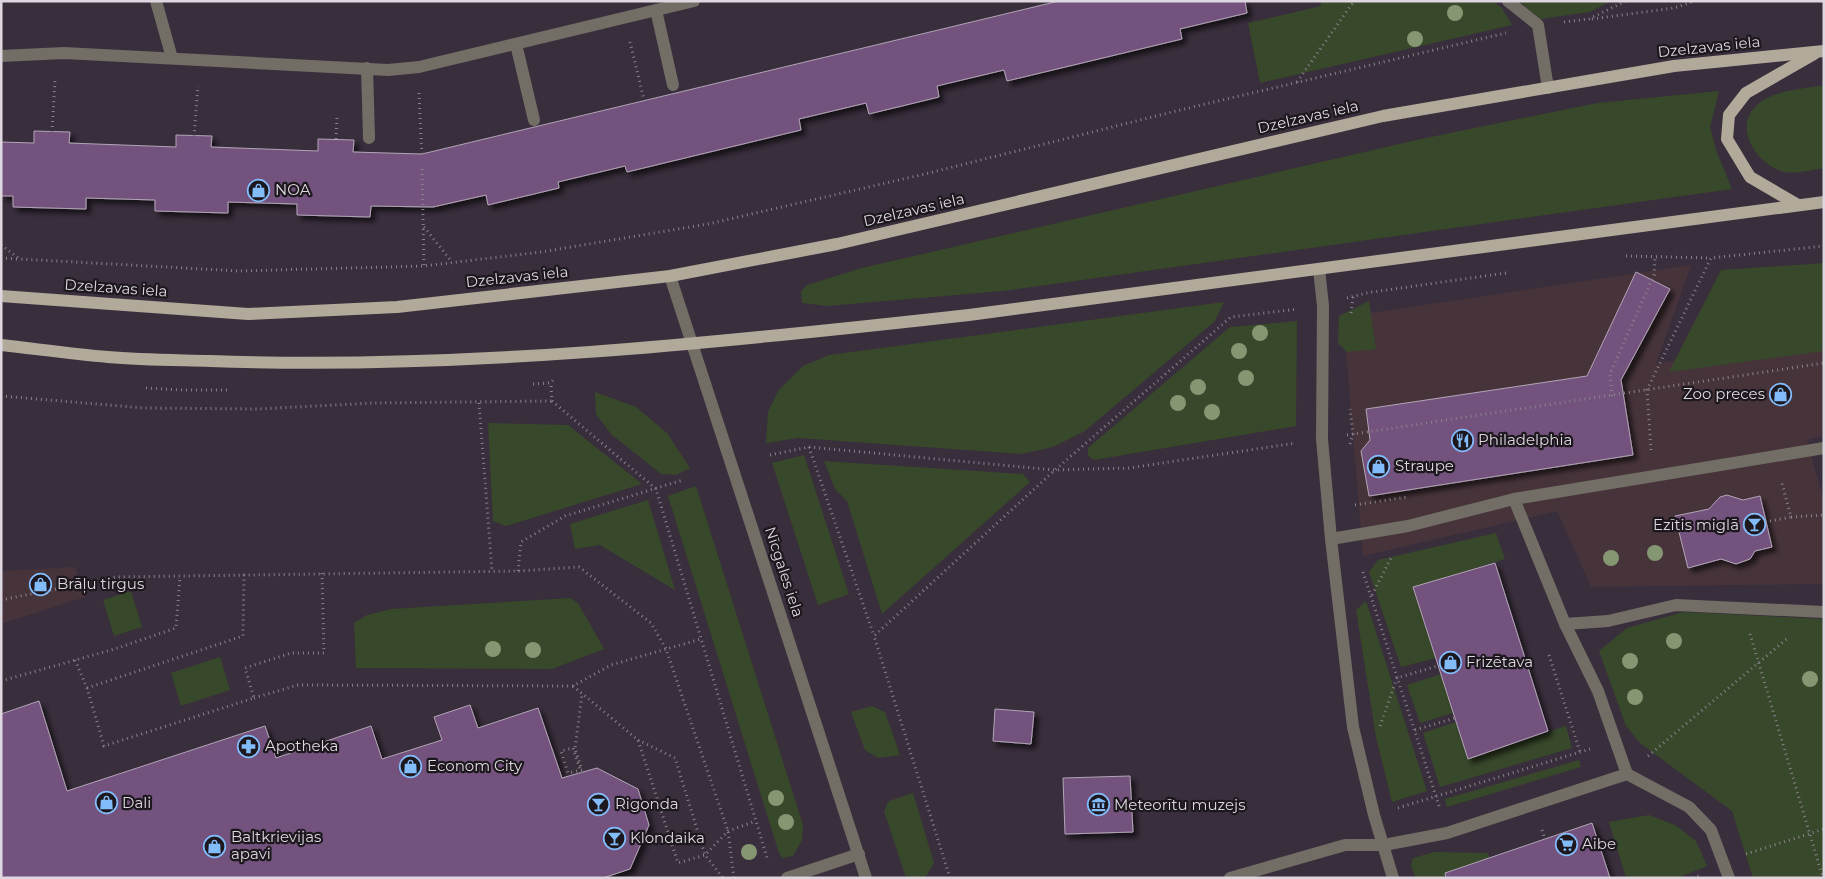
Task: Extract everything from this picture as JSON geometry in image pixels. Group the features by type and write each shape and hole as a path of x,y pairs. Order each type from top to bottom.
{"main road":[{"name":"Dzelzavas iela","path":"1,296 248,314 397,306 670,276 837,244 1383,116 1674,66 1821,51"},
{"path":"1798,206 1750,177 1727,139 1730,115 1746,93 1821,51"},
{"path":"1,345 108,357 282,364 368,363 550,355 960,316 1824,202"}],"street":[{"path":"156,1 172,58"},
{"path":"1,56 59,53 388,70 419,67 694,1"},
{"path":"1508,1 1538,25 1548,88"},
{"path":"656,10 673,85"},
{"path":"516,44 534,120"},
{"path":"368,68 369,138"},
{"path":"1319,269 1323,306 1322,439 1331,539 1353,727 1374,815 1393,878"},
{"name":"Nīcgales iela","path":"670,276 866,878"},
{"path":"1331,539 1408,526 1514,499 1824,448"},
{"path":"1514,499 1565,624 1598,691 1627,774 1689,807 1711,830 1729,878"},
{"path":"1565,624 1608,621 1676,605 1822,612"},
{"path":"1230,878 1345,845 1384,845 1448,833 1627,774"},
{"path":"787,878 858,854"}],"path":[{"path":"1297,82 1354,1"},
{"path":"1589,19 1626,1"},
{"path":"1,258 239,271 424,266 542,252 708,224 925,174 1297,82 1538,25 1674,8 1695,1"},
{"path":"624,18 644,100"},
{"path":"52,132 59,53"},
{"path":"194,136 200,59"},
{"path":"419,67 422,157"},
{"path":"336,139 337,116"},
{"path":"422,168 424,266"},
{"path":"424,226 452,262"},
{"path":"1,246 20,259"},
{"path":"1623,256 1711,258 1824,246"},
{"path":"1612,396 1610,374 1654,275 1654,257"},
{"path":"1653,476 1647,390 1711,258"},
{"path":"874,636 1055,470 1231,317 1323,306 1366,292 1515,272"},
{"path":"551,386 552,401"},
{"path":"1,396 144,408 259,409 373,403 552,401 656,489 769,862"},
{"path":"479,402 492,571"},
{"path":"1350,406 1353,434 1350,447"},
{"path":"809,447 874,636 950,878"},
{"path":"1775,456 1791,517"},
{"path":"518,571 521,542 565,516 683,480"},
{"path":"1353,496 1356,536 1362,571 1448,833"},
{"path":"1766,522 1791,517 1824,515"},
{"path":"1371,595 1408,526"},
{"path":"1,600 116,578 244,574 518,571 579,567 651,623 666,649 728,831 734,878"},
{"path":"254,698 245,668 292,653 324,653 322,573"},
{"path":"87,688 243,636 244,574"},
{"path":"1,681 176,628 180,576"},
{"path":"1742,608 1823,878"},
{"path":"1627,774 1758,661 1822,612"},
{"path":"75,660 87,688 104,746 298,685 573,686 612,665 701,639"},
{"path":"1548,652 1580,752"},
{"path":"1397,678 1438,666"},
{"path":"573,686 638,740 675,758 705,856 723,878"},
{"path":"581,773 578,764 573,748 561,751 568,774 575,772 582,770 575,749 582,693"},
{"path":"1415,730 1455,718"},
{"path":"638,740 678,863 705,856 728,831 756,822"},
{"path":"1374,815 1615,742"},
{"path":"1693,878 1724,862 1824,829"}],"shaded area":[{"path":"1691,265 1656,364 1824,336 1824,436 1807,440 1824,502 1824,584 1591,587 1557,511 1363,556 1343,317"},
{"name":"Brāļu tirgus","path":"75,567 85,597 1,624 1,571"}],"green space":[{"path":"1320,1 1493,1 1502,8 1512,25 1260,83 1248,23 1321,6"},
{"path":"1519,1 1611,1 1590,12 1540,19"},
{"path":"1824,85 1824,168 1804,172 1785,172 1775,169 1758,155 1752,146 1747,126 1749,116 1761,101 1769,97 1797,89"},
{"path":"1719,91 1710,127 1716,150 1732,189 1003,291 827,306 802,303 801,292 807,285 862,268 1421,139 1597,103"},
{"path":"1824,263 1824,351 1669,372 1721,270"},
{"path":"1369,301 1376,349 1347,352 1338,343 1339,316"},
{"path":"1224,302 1215,321 1085,431 1053,447 1021,454 798,438 766,443 768,412 778,391 803,366 829,355"},
{"path":"1297,321 1296,426 1094,460 1088,456 1088,448 1230,327"},
{"path":"595,392 636,407 667,433 690,468 676,475 661,474 611,434 596,414"},
{"path":"488,423 568,425 642,484 506,526 493,521"},
{"path":"804,455 849,594 818,605 772,463"},
{"path":"824,461 1023,474 1030,482 882,614 847,501 835,489"},
{"path":"696,486 803,825 802,840 793,856 782,858 778,850 668,496"},
{"path":"648,500 675,590 600,545 575,549 570,524"},
{"path":"1496,533 1505,559 1413,587 1436,658 1401,667 1369,572 1378,560"},
{"path":"131,591 142,627 114,636 103,600"},
{"path":"570,598 578,603 604,649 552,669 356,668 354,623 367,615 391,609"},
{"path":"1366,601 1427,791 1392,802 1376,737 1356,610"},
{"path":"1683,612 1824,619 1824,878 1753,878 1732,811 1640,743 1626,726 1599,651 1627,628"},
{"path":"220,657 230,690 181,706 171,673"},
{"path":"1441,674 1453,713 1420,723 1407,685"},
{"path":"872,706 885,712 900,755 878,758 865,750 851,712"},
{"path":"1456,722 1468,759 1566,726 1572,748 1440,787 1423,733"},
{"path":"1579,760 1581,767 1447,807 1445,799"},
{"path":"913,793 934,863 925,878 906,878 884,811 889,801"},
{"path":"1649,815 1675,825 1696,841 1707,866 1678,878 1626,878 1609,822"},
{"path":"1434,852 1488,853 1497,878 1416,878 1411,866 1413,858"}],"building":[{"path":"1059,1 1245,1 1247,13 1180,29 1182,39 1007,81 1004,70 937,86 939,97 869,114 866,103 799,119 801,130 627,172 625,166 558,182 559,188 488,205 486,195 433,207 371,206 370,217 297,215 297,204 228,202 228,213 155,211 155,200 86,198 86,209 13,207 13,196 1,196 1,142 34,143 34,131 70,132 69,143 176,147 176,135 212,136 211,147 318,151 318,139 354,140 353,152 422,154"},
{"path":"1636,272 1670,289 1621,380 1633,455 1369,496 1361,451 1370,440 1366,409 1587,376"},
{"path":"1727,495 1743,500 1760,496 1772,547 1755,551 1750,559 1736,564 1721,559 1688,568 1675,516 1709,509 1720,497"},
{"path":"1495,563 1548,731 1468,759 1413,587"},
{"path":"39,701 67,791 265,726 276,758 371,726 382,759 442,740 434,717 470,705 478,728 538,708 562,778 597,768 638,789 649,825 630,869 603,878 1,878 1,714"},
{"path":"995,709 1034,712 1031,744 993,741"},
{"name":"Meteorītu muzejs","path":"1130,776 1133,832 1065,834 1063,778"},
{"path":"1592,823 1610,878 1446,878 1445,873"}],"place":[{"name":"NOA","path":"259,190"},
{"name":"Zoo preces","path":"1781,394"},
{"name":"Philadelphia","path":"1462,440"},
{"name":"Straupe","path":"1379,466"},
{"name":"Ezītis miglā","path":"1755,525"},
{"name":"Brāļu tirgus","path":"41,584"},
{"name":"Frizētava","path":"1450,662"},
{"name":"Apotheka","path":"249,746"},
{"name":"Econom City","path":"411,766"},
{"name":"Dali","path":"106,803"},
{"name":"Rigonda","path":"599,804"},
{"name":"Meteorītu muzejs","path":"1098,805"},
{"name":"Klondaika","path":"614,838"},
{"name":"Aibe","path":"1566,844"},
{"name":"Baltkrievijas apavi","path":"215,846"}]}
